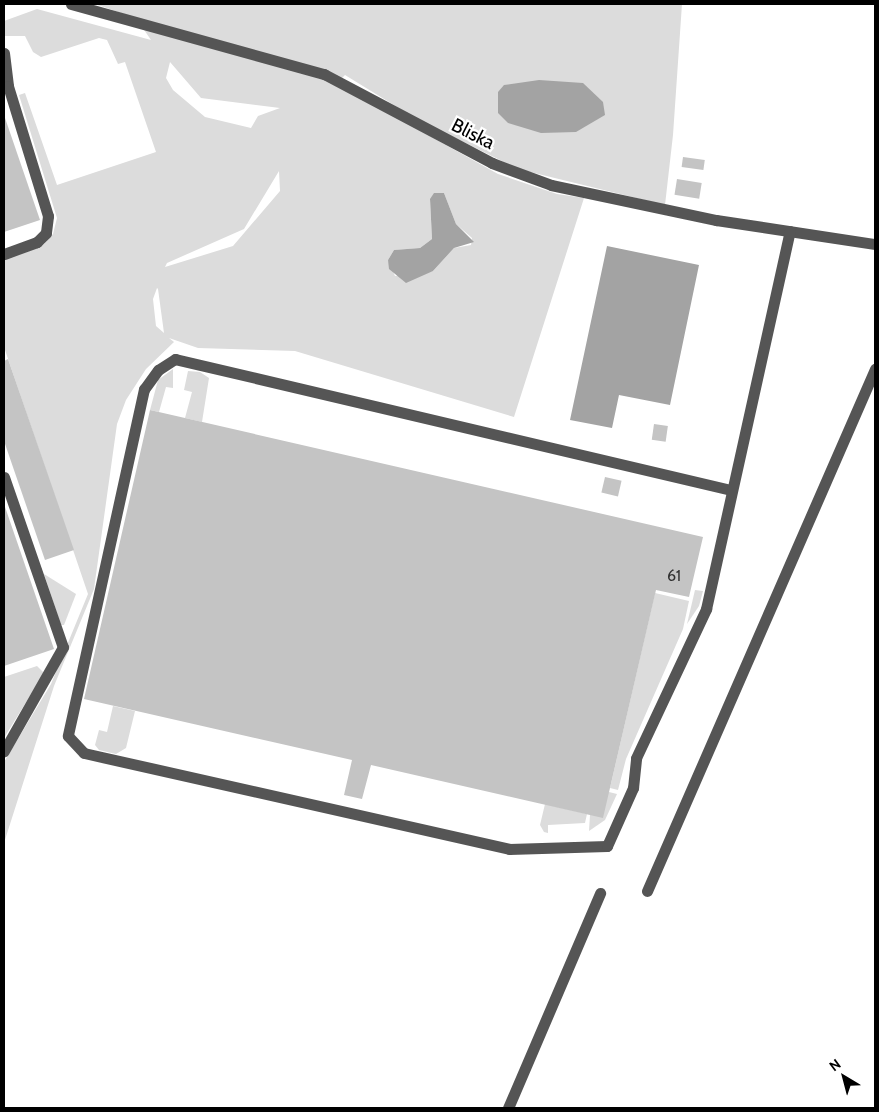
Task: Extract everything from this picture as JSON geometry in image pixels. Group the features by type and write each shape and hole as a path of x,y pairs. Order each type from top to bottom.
{"street":[{"name":"Bliska","path":"71,4 324,74 454,145 521,176 716,220 875,244"},
{"path":"4,53 6,84 48,216 46,233 37,242 4,254"},
{"path":"731,490 175,359 158,370 144,389 68,736 84,753 509,849 607,846 633,788 636,758 706,609 790,231"},
{"path":"647,890 875,369"},
{"path":"4,477 63,647 4,751"},
{"path":"508,1108 600,893"}],"shaded area":[{"path":"95,4 682,4 673,135 665,205 518,169 415,118 345,75 336,84 498,174 557,194 584,198 514,417 295,351 198,348 169,338 174,342 146,369 126,400 117,424 94,589 54,686 4,843 4,762 51,684 88,594 4,347 4,260 44,244 53,234 57,218 19,95 25,93 57,185 156,152 125,62 118,64 107,40 99,38 41,57 33,52 25,36 4,36 4,21 37,9 151,40 136,18","holes":["170,62 201,98 280,108 258,116 251,128 205,117 173,90 166,78","279,171 280,191 233,246 165,267 167,263 244,229","444,193 456,224 472,238 471,245 454,248 433,271 395,276 388,260 394,250 420,248 432,239 430,200","157,288 164,333 156,326 153,299"]},
{"path":"539,80 583,83 603,102 605,115 576,132 541,133 508,123 498,113 498,92 504,85"},
{"path":"434,193 444,193 456,224 474,242 454,248 433,271 406,283 389,269 388,260 394,250 420,248 432,239 430,199"},
{"path":"607,246 699,265 670,405 619,395 612,428 570,420"},
{"path":"173,369 173,388 166,387 159,412 150,410 158,380"},
{"path":"188,371 200,372 209,378 202,422 185,418 192,392 184,390"},
{"path":"44,574 76,594 64,625 61,625"},
{"path":"695,590 703,591 699,606 687,624"},
{"path":"655,593 689,601 683,629 626,759 618,790 610,788"},
{"path":"37,666 44,673 4,738 4,677"},
{"path":"113,706 135,711 126,748 116,754 99,750 95,745 99,730 107,732"},
{"path":"609,792 617,794 605,820 589,831 590,815"},
{"path":"545,804 587,814 585,823 548,825 548,833 544,832 540,825"}],"building":[{"path":"4,115 40,220 4,232"},
{"path":"683,157 705,160 703,170 682,167"},
{"path":"677,179 702,183 699,199 674,195"},
{"path":"8,359 74,550 45,560 4,441 4,361"},
{"path":"150,410 703,537 689,597 656,590 603,818 371,765 362,799 344,795 352,760 84,699"},
{"path":"654,424 668,426 666,442 652,440"},
{"path":"605,477 622,481 618,496 601,493"},
{"path":"4,504 54,649 4,666"}]}
